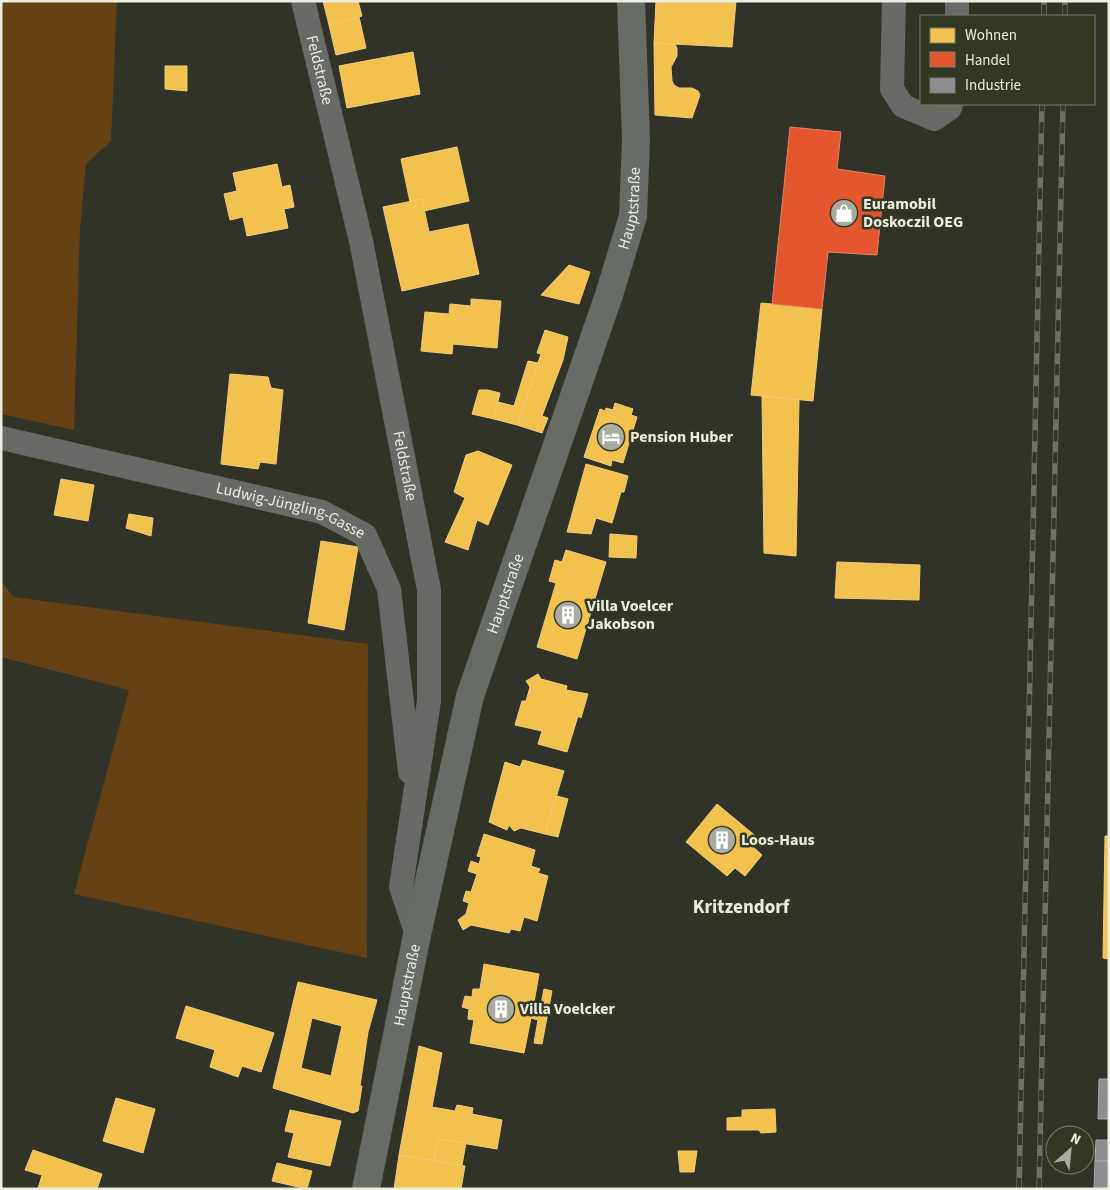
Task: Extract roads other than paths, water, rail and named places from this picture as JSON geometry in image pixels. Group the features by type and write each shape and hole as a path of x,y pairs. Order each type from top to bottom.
{"main road":[{"name":"Hauptstraße","path":"366,1189 417,935 470,696 609,296 633,216 636,140 631,1"}],"street":[{"name":"Feldstraße","path":"303,1 361,241 429,590 429,701 400,887 417,935"},
{"path":"894,1 892,88 902,106 934,119 950,108 951,105"},
{"path":"957,1 957,15"},
{"name":"Ludwig-Jüngling-Gasse","path":"1,438 322,512 365,535 389,589 413,809"}],"railway":[{"path":"1044,1 1044,15"},
{"path":"1065,1 1065,15"},
{"path":"1019,1189 1042,105"},
{"path":"1039,1189 1063,105"}],"place":[{"name":"Euramobil Doskoczil OEG","path":"844,213"},
{"name":"Pension Huber","path":"611,437"},
{"name":"Villa Voelcer Jakobson","path":"568,615"},
{"name":"Loos-Haus","path":"722,840"},
{"name":"Villa Voelcker","path":"501,1009"}],"district":[{"name":"Kritzendorf","path":"741,907"}]}
